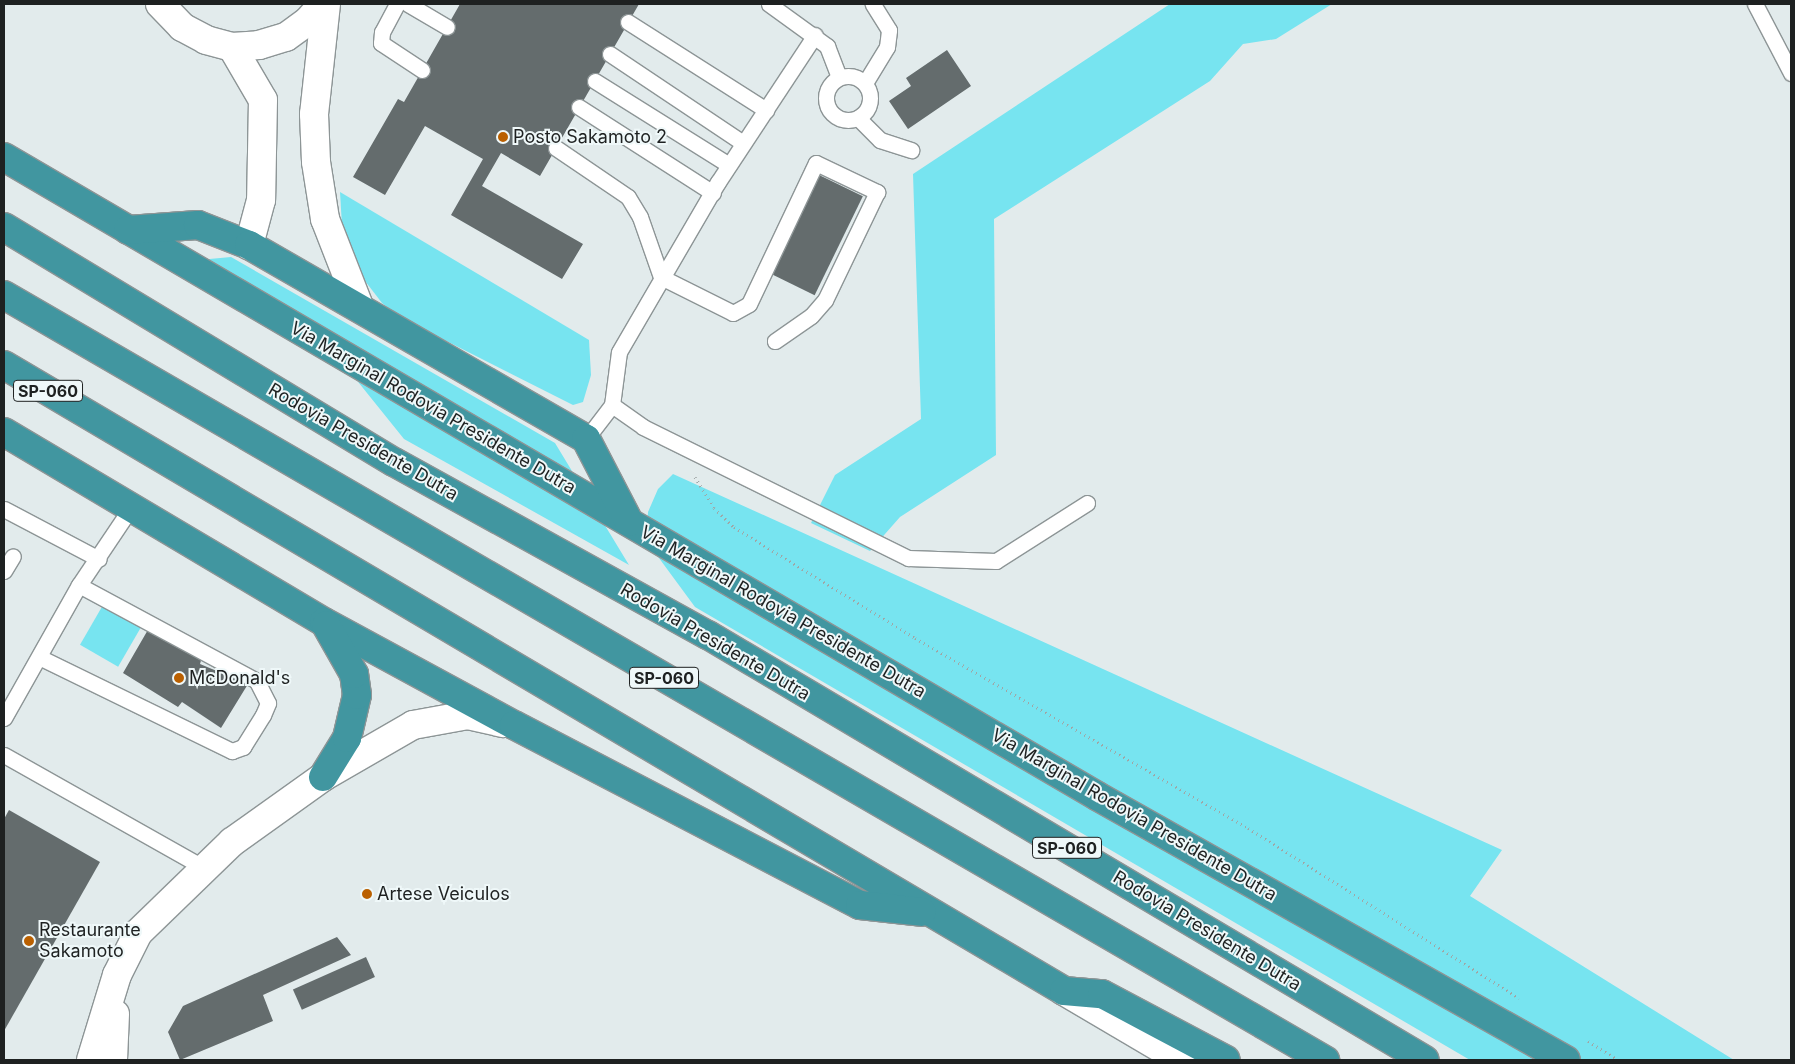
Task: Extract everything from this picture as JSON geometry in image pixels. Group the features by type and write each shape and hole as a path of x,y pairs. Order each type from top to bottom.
{"highway":[{"name":"Via Marginal Rodovia Presidente Dutra","path":"4,157 1097,796 1566,1060"},
{"path":"128,230 198,225 249,245 359,306 586,439 629,522"},
{"name":"Rodovia Presidente Dutra","path":"4,227 394,462 708,635 1425,1060"},
{"name":"SP-060","path":"4,295 1325,1060"},
{"name":"SP-060","path":"4,365 1064,991"},
{"path":"4,432 130,509 324,622 514,725 860,905 933,914"},
{"path":"323,777 347,738 357,695 354,674 324,622"},
{"path":"1064,991 1102,994 1226,1060"}],"main road":[{"path":"160,4 182,28 206,40 232,46 260,45 286,37 308,21 325,4"},
{"path":"325,4 314,114 316,162 326,220 359,306"},
{"path":"232,46 262,100 261,200 249,245"},
{"path":"90,1060 117,975 138,933 232,842 323,777 413,725 439,718 468,715 514,725"},
{"path":"113,1060 117,975"},
{"path":"1064,991 1181,1060"}],"lane":[{"path":"397,4 382,32 382,43 422,70"},
{"path":"408,4 447,27"},
{"path":"769,4 815,35 827,46 839,77"},
{"path":"858,118 870,102 865,82 887,47 890,30 873,4"},
{"path":"1755,4 1791,73"},
{"path":"628,22 766,110"},
{"path":"586,439 612,405 619,352 661,277 743,143 815,35"},
{"path":"610,54 743,143"},
{"path":"865,82 852,76 839,77 826,93 828,107 837,117 858,118 880,140 911,150"},
{"path":"595,81 729,165"},
{"path":"579,107 713,193"},
{"path":"556,148 628,197 640,217 661,277 711,305 733,313 742,310 750,304 816,163 877,192 825,300 811,316 775,341"},
{"path":"612,405 643,427 908,558 996,561 1087,503"},
{"path":"4,509 99,559"},
{"path":"4,718 79,585 99,559 130,509"},
{"path":"4,571 13,556"},
{"path":"40,657 232,751 242,747 263,715 268,703 257,681 79,585"},
{"path":"4,755 203,868"}],"path":[{"path":"688,450 696,480 714,508 734,527 915,638 1248,828 1523,1000"},
{"path":"1579,1035 1619,1060"}],"shaded area":[{"path":"1170,4 1332,4 1276,39 1243,44 1210,81 994,219 996,455 900,517 870,551 811,523 835,475 921,419 913,174"},
{"path":"340,192 589,340 591,375 583,402 573,405 399,317 382,303 355,268 343,242"},
{"path":"231,257 555,443 629,565 404,439 334,352 177,262"},
{"path":"673,474 1502,850 1470,896 1734,1060 1470,1060 695,607 656,554 647,531 648,512 658,489"},
{"path":"103,605 141,627 118,667 80,645"}],"building":[{"name":"Posto Sakamoto 2","path":"460,4 639,4 540,176 501,153 482,186 583,244 562,279 451,215 483,159 425,126 385,195 353,177 398,99 404,102"},
{"path":"947,50 971,86 908,129 889,101 911,86 906,78"},
{"path":"817,174 863,196 815,295 769,273"},
{"name":"McDonald's","path":"149,628 202,657 200,664 248,684 221,728 182,702 178,707 123,673"},
{"name":"Restaurante Sakamoto","path":"9,810 100,862 4,1031 4,819"},
{"path":"337,937 351,955 263,995 273,1021 180,1060 168,1032 183,1006"},
{"path":"366,957 375,977 302,1010 293,990"}],"place":[{"name":"Posto Sakamoto 2","path":"503,137"},
{"name":"McDonald's","path":"179,678"},
{"name":"Artese Veiculos","path":"367,894"},
{"name":"Restaurante Sakamoto","path":"29,941"}]}
